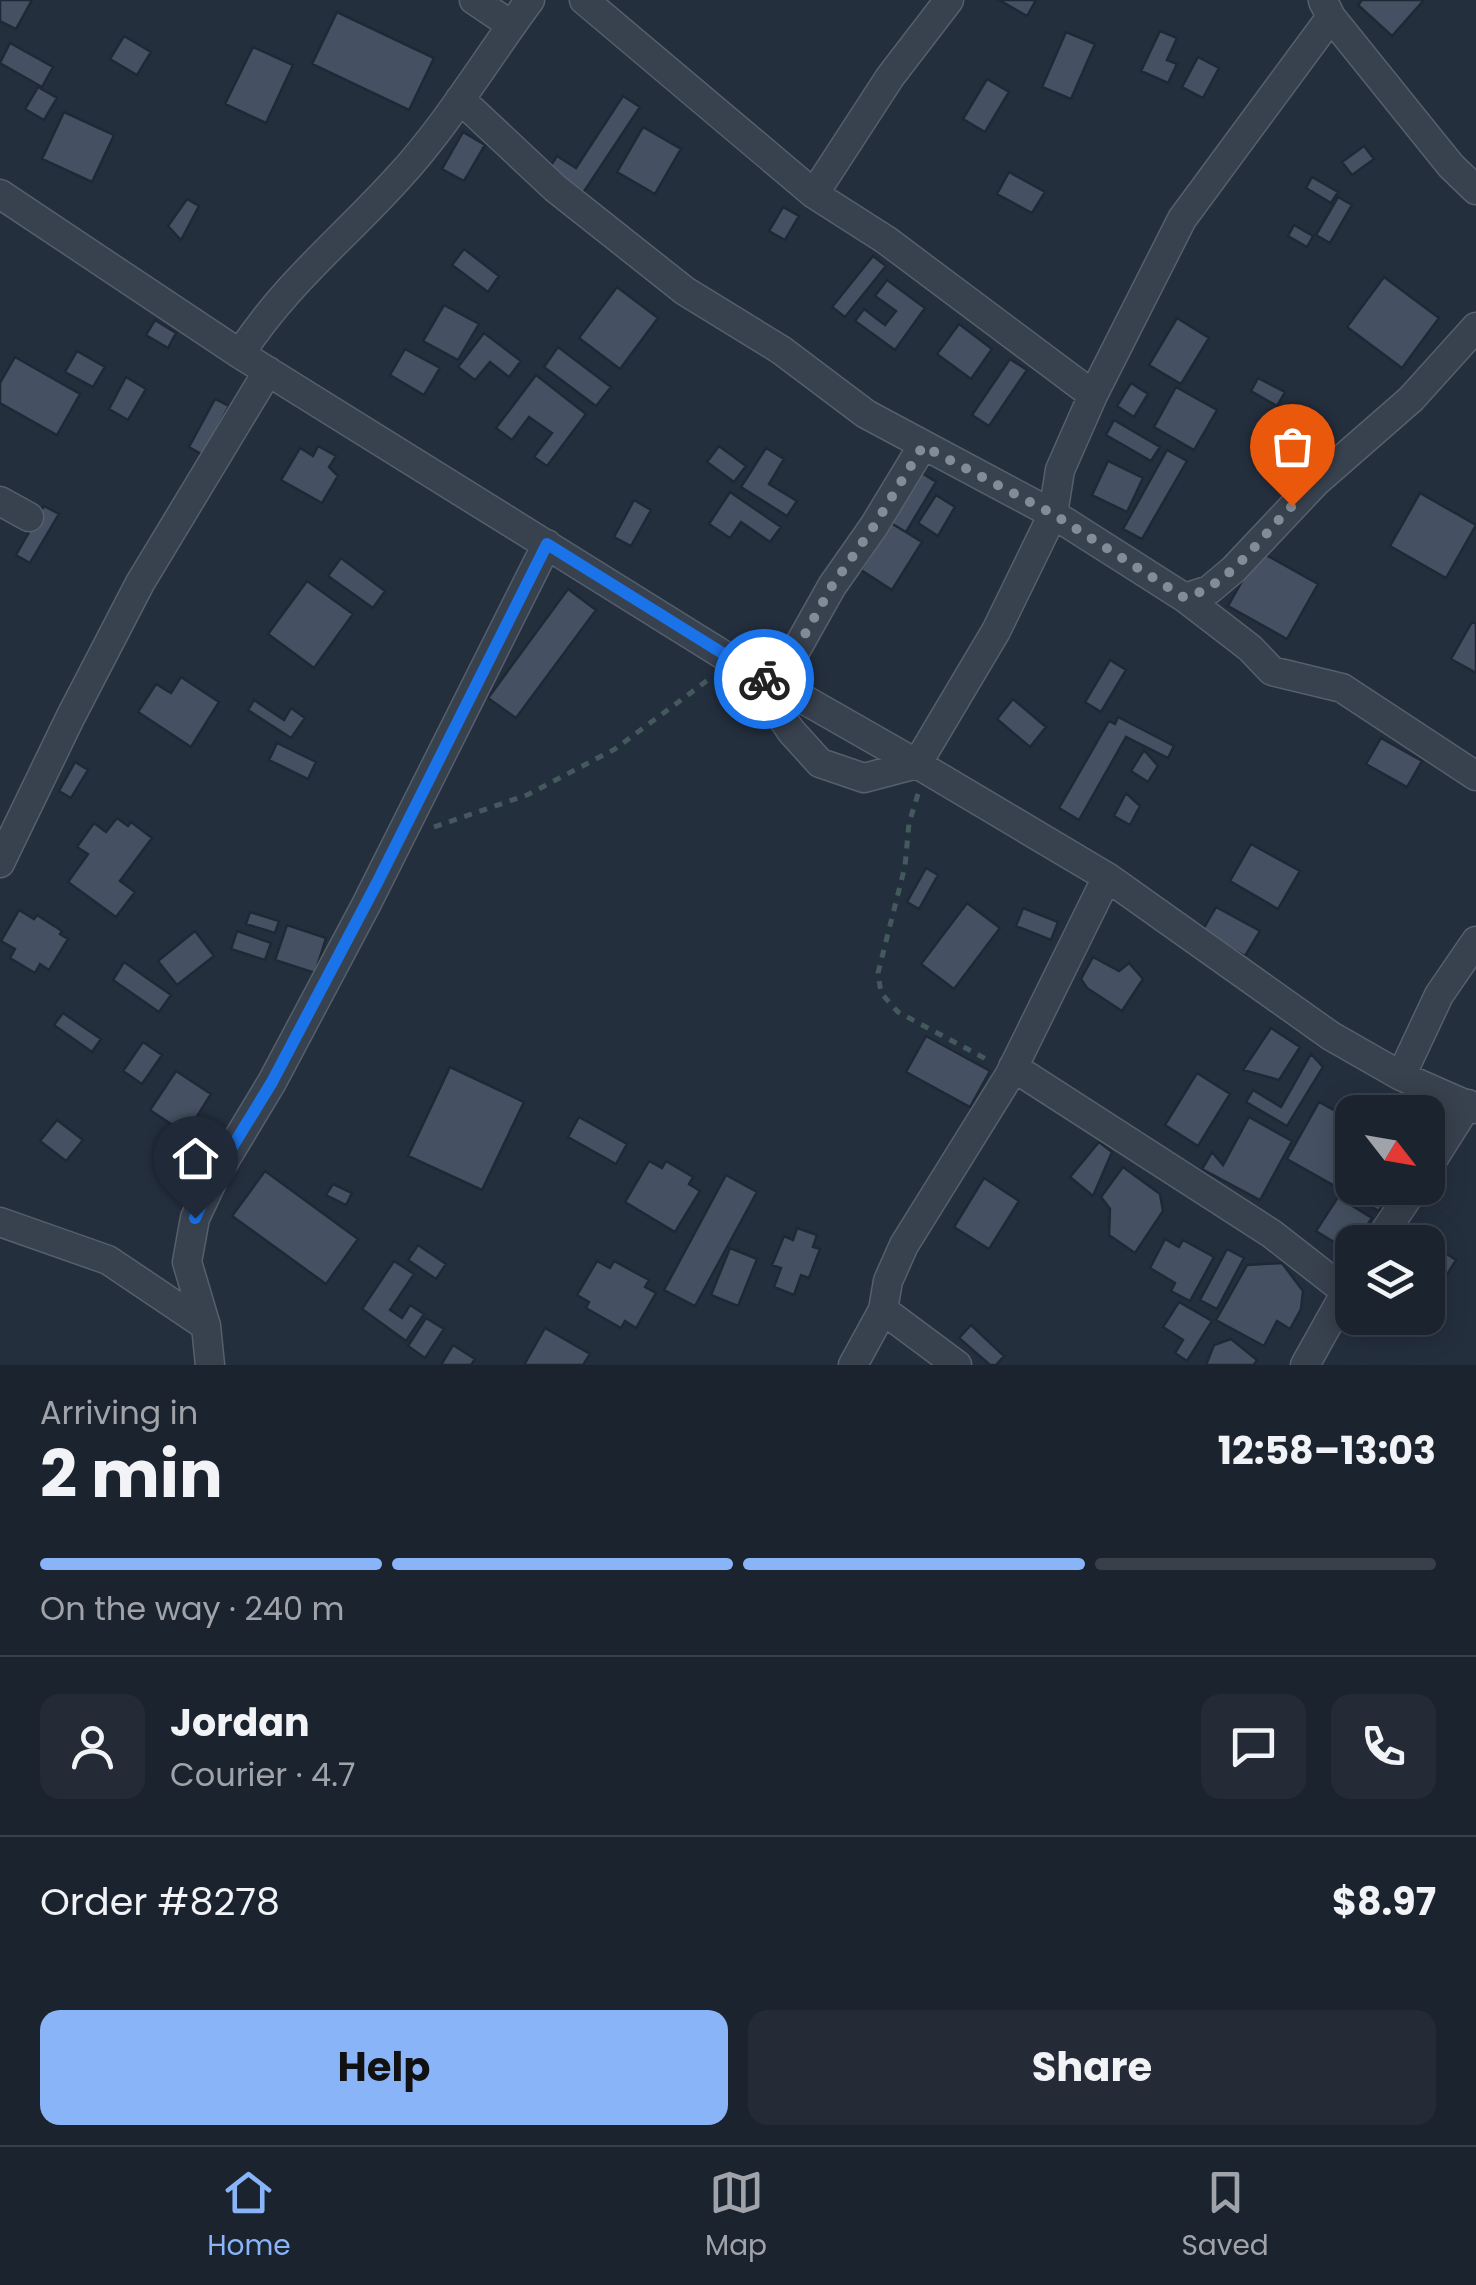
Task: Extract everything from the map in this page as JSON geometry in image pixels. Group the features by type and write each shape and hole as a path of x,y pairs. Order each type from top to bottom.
{"street":[{"path":"474,0 512,25"},
{"path":"240,354 262,320 301,274 398,178 460,100 530,0"},
{"path":"584,0 814,194 916,262 1093,395"},
{"path":"814,194 890,78 949,0"},
{"path":"921,767 996,631 1053,514 1060,470 1182,218 1327,9 1451,166 1476,190"},
{"path":"460,100 555,188 685,290 782,350 866,414 1053,514 1185,598 1272,670 1342,688 1476,776"},
{"path":"4,200 240,354 769,682 1107,877 1331,1036 1401,1076 1472,1107 1445,1144"},
{"path":"1185,598 1209,590 1234,570 1316,482 1410,399 1476,328"},
{"path":"0,863 140,583 268,371"},
{"path":"769,682 923,446"},
{"path":"0,501 28,517"},
{"path":"210,1365 206,1326 187,1262 195,1218 212,1180 272,1082 403,833 547,544"},
{"path":"769,682 782,718 820,763 864,778 921,767"},
{"path":"853,1365 883,1310 888,1281 904,1245 1011,1071 1107,877"},
{"path":"1401,1076 1440,995 1476,941"},
{"path":"1011,1071 1335,1277"},
{"path":"0,1222 108,1260 206,1326"},
{"path":"883,1310 957,1365"},
{"path":"1304,1365 1335,1311"}],"path":[{"path":"403,833 422,831 526,795 615,750 735,661"},
{"path":"921,767 905,866 878,972 881,993 898,1012 1011,1071"}],"building":[{"path":"0,0 32,0 16,29 0,21"},
{"path":"999,0 1036,0 1027,16"},
{"path":"1362,0 1424,0 1392,36 1358,5"},
{"path":"337,12 434,58 409,110 312,64"},
{"path":"1160,31 1177,38 1167,60 1177,64 1168,83 1141,71"},
{"path":"1066,32 1095,44 1071,99 1042,87"},
{"path":"124,36 151,52 137,75 110,59"},
{"path":"10,43 53,67 42,87 0,63"},
{"path":"253,47 293,65 266,123 225,104"},
{"path":"1198,57 1219,68 1203,98 1182,87"},
{"path":"987,79 1009,92 985,132 963,119"},
{"path":"38,87 57,98 44,120 25,109"},
{"path":"623,96 640,107 581,196 546,173 557,156 576,168"},
{"path":"64,112 114,135 92,182 42,159"},
{"path":"643,127 681,149 655,194 617,172"},
{"path":"463,132 485,145 464,181 442,169"},
{"path":"1364,146 1374,159 1352,175 1342,162"},
{"path":"1009,172 1045,192 1032,213 997,194"},
{"path":"1312,177 1338,192 1331,203 1306,188"},
{"path":"1338,197 1352,205 1330,243 1316,235"},
{"path":"187,199 199,206 181,240 168,226"},
{"path":"783,207 799,216 785,240 769,231"},
{"path":"1294,225 1313,236 1307,247 1288,236"},
{"path":"464,249 499,276 488,292 452,265"},
{"path":"873,256 886,266 845,317 832,307"},
{"path":"1384,277 1439,318 1402,368 1347,327"},
{"path":"887,280 925,308 895,350 855,321 864,309 885,325 896,311 875,296"},
{"path":"617,287 658,318 620,369 579,338"},
{"path":"444,305 479,324 458,360 423,341"},
{"path":"1177,318 1209,338 1181,384 1149,365"},
{"path":"155,320 176,333 168,348 146,335"},
{"path":"959,324 992,349 971,379 937,354"},
{"path":"484,333 521,361 509,377 490,362 475,380 458,367"},
{"path":"558,347 611,387 596,406 544,367"},
{"path":"405,349 440,368 424,395 390,375"},
{"path":"77,351 105,367 93,387 65,372"},
{"path":"15,357 80,394 57,435 0,403 0,383"},
{"path":"1010,359 1027,370 989,426 972,415"},
{"path":"536,375 586,414 547,466 534,457 552,433 529,417 512,440 496,428"},
{"path":"126,377 146,389 128,420 109,409"},
{"path":"1258,378 1285,392 1277,406 1251,391"},
{"path":"1131,383 1148,394 1134,417 1117,406"},
{"path":"1176,387 1217,410 1194,450 1154,427"},
{"path":"215,399 229,406 203,455 189,447"},
{"path":"1114,420 1160,447 1151,461 1106,435"},
{"path":"318,446 336,456 329,467 338,476 322,503 281,480 300,448 313,456"},
{"path":"719,446 746,466 734,482 707,462"},
{"path":"766,448 784,459 769,484 797,501 787,516 741,487"},
{"path":"1167,450 1187,461 1142,539 1123,529"},
{"path":"1108,461 1143,478 1127,512 1092,495"},
{"path":"922,473 936,482 906,532 891,523"},
{"path":"730,492 781,527 770,542 741,522 730,538 709,524"},
{"path":"1420,493 1476,525 1446,578 1390,546"},
{"path":"936,495 955,507 938,536 918,523"},
{"path":"634,500 651,510 631,546 614,537"},
{"path":"44,506 59,514 30,563 16,555"},
{"path":"891,523 922,542 892,590 861,570"},
{"path":"1259,551 1318,584 1287,639 1228,606"},
{"path":"341,558 385,591 373,608 328,576"},
{"path":"307,581 353,614 314,668 268,634"},
{"path":"568,589 596,610 516,718 488,698"},
{"path":"1472,622 1476,624 1476,673 1451,659"},
{"path":"1110,660 1126,670 1101,712 1085,702"},
{"path":"181,677 219,702 191,747 138,712 156,684 171,693"},
{"path":"1013,699 1046,727 1030,747 997,719"},
{"path":"254,700 284,720 291,708 305,718 291,738 248,710"},
{"path":"1118,717 1174,746 1168,758 1126,737 1079,820 1059,808 1109,721 1115,724"},
{"path":"1381,738 1422,761 1407,787 1366,764"},
{"path":"277,743 316,762 308,779 269,760"},
{"path":"1144,750 1158,766 1148,782 1131,771"},
{"path":"75,762 88,770 71,798 59,791"},
{"path":"1126,793 1140,806 1130,825 1114,816"},
{"path":"117,818 128,826 131,822 152,838 120,881 135,892 116,917 68,882 88,854 77,847 94,823 106,832"},
{"path":"1251,844 1300,871 1278,909 1230,881"},
{"path":"926,868 938,875 919,909 907,902"},
{"path":"967,903 1000,928 954,989 921,964"},
{"path":"1216,907 1260,931 1245,956 1202,931"},
{"path":"1023,908 1058,922 1051,940 1016,926"},
{"path":"19,910 34,919 37,915 68,939 49,970 40,964 35,973 10,958 15,949 1,941"},
{"path":"250,912 279,921 275,933 246,924"},
{"path":"287,925 326,938 315,973 275,960"},
{"path":"195,931 214,956 177,985 158,961"},
{"path":"237,931 271,943 265,960 231,949"},
{"path":"1093,957 1119,971 1129,963 1143,979 1122,1011 1087,988 1081,979"},
{"path":"124,962 171,995 159,1012 113,980"},
{"path":"63,1013 101,1039 92,1052 54,1025"},
{"path":"1271,1028 1300,1047 1279,1080 1243,1070"},
{"path":"926,1036 990,1071 970,1107 906,1072"},
{"path":"143,1042 162,1055 142,1084 123,1071"},
{"path":"1311,1054 1323,1067 1287,1126 1246,1102 1253,1090 1281,1107"},
{"path":"450,1067 524,1102 482,1190 408,1156"},
{"path":"176,1071 211,1094 186,1134 150,1110"},
{"path":"1197,1073 1230,1094 1198,1146 1165,1125"},
{"path":"1319,1102 1335,1111 1335,1186 1287,1159"},
{"path":"579,1117 627,1144 616,1164 568,1137"},
{"path":"1249,1117 1292,1141 1260,1200 1202,1169 1212,1152 1223,1165"},
{"path":"57,1120 83,1140 66,1161 40,1141"},
{"path":"1099,1142 1112,1152 1093,1196 1070,1177"},
{"path":"649,1161 662,1168 666,1161 693,1177 689,1184 700,1191 675,1232 625,1202"},
{"path":"1123,1167 1160,1194 1163,1211 1135,1253 1109,1235 1110,1209 1101,1197"},
{"path":"265,1171 358,1239 326,1284 232,1216"},
{"path":"726,1175 757,1192 695,1306 664,1290"},
{"path":"984,1178 1019,1201 989,1249 954,1227"},
{"path":"333,1184 352,1193 346,1205 326,1195"},
{"path":"1335,1202 1335,1205 1351,1205 1372,1218 1367,1225 1335,1225 1335,1243 1316,1231"},
{"path":"797,1228 817,1235 813,1247 820,1249 809,1278 801,1275 794,1295 774,1287 781,1268 772,1265 784,1236 793,1240"},
{"path":"1165,1239 1179,1247 1183,1240 1214,1257 1190,1301 1171,1291 1175,1283 1150,1268"},
{"path":"418,1245 446,1264 436,1279 408,1260"},
{"path":"730,1248 757,1259 738,1306 711,1295"},
{"path":"1227,1249 1244,1258 1217,1309 1200,1300"},
{"path":"1445,1253 1456,1260 1445,1278"},
{"path":"394,1261 414,1274 390,1310 402,1318 410,1305 424,1314 406,1341 362,1309"},
{"path":"597,1261 610,1268 614,1261 649,1280 645,1287 656,1293 636,1328 625,1321 621,1328 586,1308 589,1302 577,1295"},
{"path":"1282,1263 1303,1291 1301,1309 1290,1329 1277,1321 1264,1346 1216,1320 1247,1265"},
{"path":"1179,1302 1212,1321 1187,1361 1175,1353 1183,1340 1163,1327"},
{"path":"426,1318 444,1329 425,1358 408,1346"},
{"path":"971,1325 1004,1356 996,1365 990,1365 959,1338"},
{"path":"545,1328 590,1354 583,1365 524,1365"},
{"path":"1231,1339 1257,1360 1254,1365 1206,1365 1214,1345"},
{"path":"453,1345 475,1359 471,1365 441,1365"}],"way so far":[{"path":"764,679 777,684 832,586 923,446 1053,514 1185,598 1209,590 1234,570 1292,506"}],"route":[{"path":"195,1218 212,1180 272,1082 378,881 547,544 764,679"}]}
